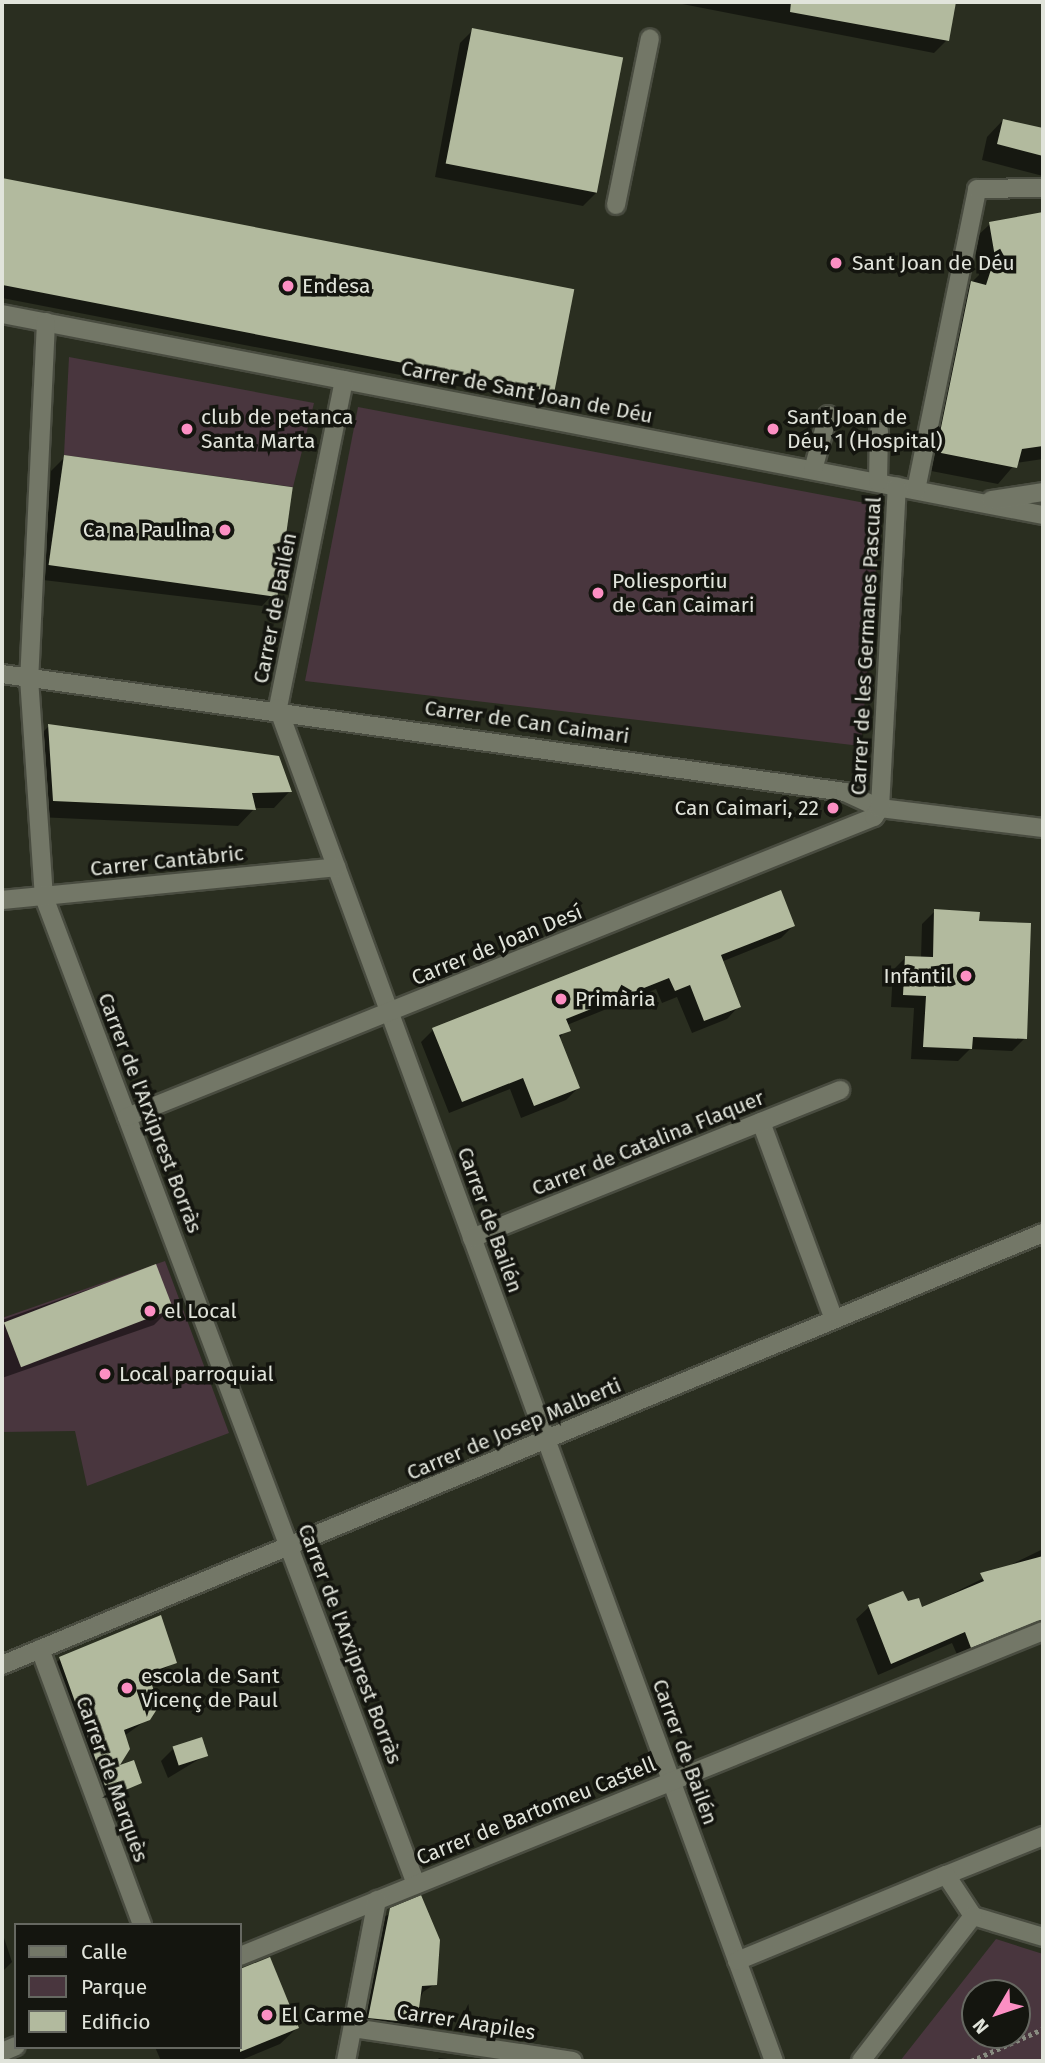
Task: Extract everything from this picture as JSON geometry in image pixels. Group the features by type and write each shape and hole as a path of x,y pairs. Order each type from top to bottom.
{"street":[{"path":"616,205 650,38"},
{"path":"916,489 976,189 1043,188"},
{"name":"Carrer de Sant Joan de Déu","path":"2,314 1043,514"},
{"name":"Carrer de l'Arxiprest Borràs","path":"46,323 29,678 44,897 416,1884"},
{"name":"Carrer de Bailén","path":"344,380 278,708 774,2061"},
{"path":"813,470 828,415"},
{"path":"878,482 879,431"},
{"name":"Carrer de les Germanes Pascual","path":"880,808 897,486"},
{"path":"981,502 1043,492"},
{"name":"Carrer de Can Caimari","path":"2,674 278,708 845,792 880,808 1043,828"},
{"name":"Carrer de Joan Desí","path":"127,1117 874,817 880,808"},
{"name":"Carrer Cantàbric","path":"2,900 336,867"},
{"name":"Carrer de Catalina Flaquer","path":"472,1238 840,1090"},
{"path":"761,1122 833,1317"},
{"name":"Carrer de Josep Malberti","path":"2,1665 289,1548 833,1317 1043,1233"},
{"name":"Carrer de Bartomeu Castell","path":"242,1955 1043,1631"},
{"name":"Carrer de Marquès","path":"40,1650 141,1923"},
{"path":"737,1961 1043,1836"},
{"path":"946,1875 973,1916 1043,1937"},
{"path":"346,2061 377,1900"},
{"path":"861,2061 973,1916"},
{"name":"Carrer Arapiles","path":"353,2028 573,2061"}],"path":[{"path":"971,2061 1043,2029"}],"green space":[{"name":"club de petanca Santa Marta","path":"69,357 314,403 293,487 64,455"},
{"name":"Poliesportiu de Can Caimari","path":"358,407 881,506 861,746 305,681"},
{"name":"Local parroquial","path":"165,1261 229,1433 87,1486 75,1431 2,1432 2,1318"},
{"path":"996,1939 1043,1954 1043,2061 900,2061 961,1983 961,2049 1031,2049 1031,1979 965,1979"}],"building":[{"path":"791,2 956,2 949,41 790,12"},
{"path":"472,28 623,57 597,193 446,163"},
{"path":"1003,119 1043,128 1043,156 997,144"},
{"name":"Endesa","path":"2,178 574,289 554,392 2,285"},
{"path":"1043,212 1043,446 1022,449 1017,468 936,452 971,281 986,285 995,257 989,222"},
{"path":"64,455 293,487 277,597 49,565"},
{"path":"48,724 279,756 292,792 252,793 256,810 53,801"},
{"name":"Primària","path":"781,890 795,926 721,955 741,1007 704,1021 690,985 675,991 669,978 566,1019 571,1031 559,1035 580,1088 534,1106 523,1078 462,1102 432,1028"},
{"name":"Infantil","path":"934,909 980,912 979,921 1031,923 1027,1039 973,1037 972,1049 923,1047 926,996 903,995 905,956 933,957"},
{"path":"156,1264 173,1309 21,1367 4,1322"},
{"path":"1043,1556 1043,1619 971,1648 965,1632 891,1664 868,1605 903,1591 908,1601 919,1598 922,1607 984,1581 980,1573"},
{"name":"escola de Sant Vicenç de Paul","path":"161,1615 177,1663 148,1673 159,1706 150,1720 124,1730 130,1749 120,1765 134,1760 142,1783 109,1797 59,1657"},
{"path":"202,1737 208,1756 179,1766 173,1747"},
{"path":"421,1895 440,1940 437,1985 422,1986 417,2023 368,2018 390,1908"},
{"name":"El Carme","path":"270,1957 299,2028 240,2052 242,2049 242,1968"}],"place":[{"name":"Sant Joan de Déu","path":"836,263"},
{"name":"Endesa","path":"288,286"},
{"name":"club de petanca Santa Marta","path":"187,429"},
{"name":"Sant Joan de Déu, 1 (Hospital)","path":"773,429"},
{"name":"Ca na Paulina","path":"225,530"},
{"name":"Poliesportiu de Can Caimari","path":"598,593"},
{"name":"Can Caimari, 22","path":"833,808"},
{"name":"Infantil","path":"966,976"},
{"name":"Primària","path":"561,999"},
{"name":"el Local","path":"150,1311"},
{"name":"Local parroquial","path":"105,1374"},
{"name":"escola de Sant Vicenç de Paul","path":"127,1688"},
{"name":"El Carme","path":"267,2015"}]}
